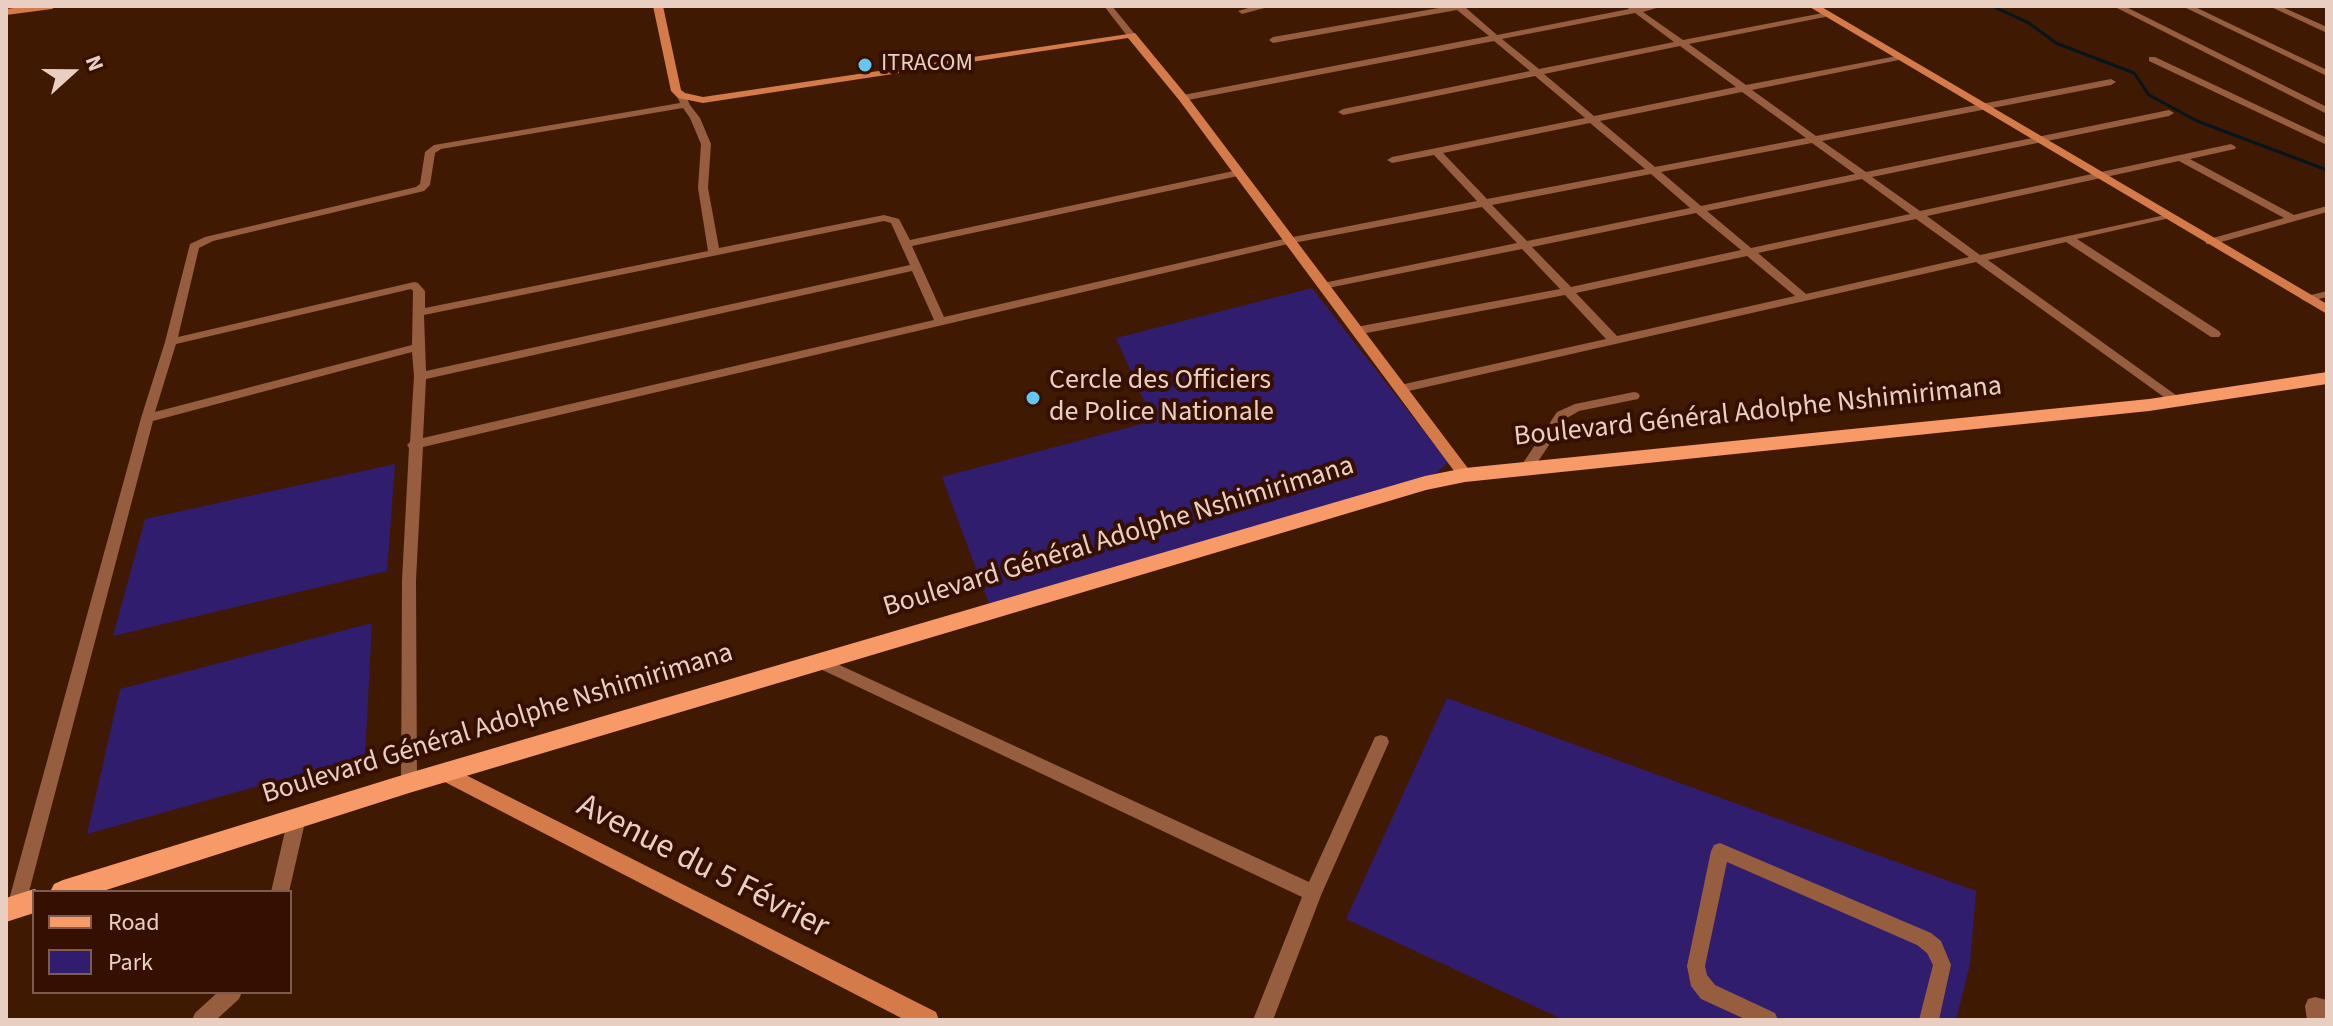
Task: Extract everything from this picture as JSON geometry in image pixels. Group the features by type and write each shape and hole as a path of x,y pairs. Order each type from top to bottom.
{"main road":[{"name":"Boulevard Général Adolphe Nshimirimana","path":"69,890 409,783 1380,494 1465,475 2175,401 2327,378"},
{"name":"Boulevard Général Adolphe Nshimirimana","path":"2223,395 2255,397 2327,390"}],"street":[{"path":"6,12 52,6"},
{"path":"658,6 676,91 695,118 706,144 703,188 714,253"},
{"path":"1108,6 1183,98 1465,475"},
{"path":"1242,11 1268,6"},
{"path":"1273,40 1461,6 1805,299"},
{"path":"1183,98 1634,8 1659,6"},
{"path":"1813,6 2327,310"},
{"path":"2117,6 2327,111"},
{"path":"2186,6 2327,73"},
{"path":"2273,6 2327,30"},
{"path":"1634,8 1742,90 2175,401"},
{"path":"1343,112 1825,14"},
{"path":"19,906 147,418 171,342 191,250 198,243 420,189 425,185 430,152 438,147 683,101 747,95 1131,35"},
{"path":"1392,160 1899,57"},
{"path":"2152,59 2327,142"},
{"path":"414,445 1288,241 2111,82"},
{"path":"1323,286 2169,113"},
{"path":"1356,331 1569,291 2231,147"},
{"path":"1436,151 1615,341"},
{"path":"2181,158 2294,219"},
{"path":"906,244 1238,173"},
{"path":"2210,242 2327,209"},
{"path":"1400,389 2166,216"},
{"path":"419,313 884,218 895,221 940,321"},
{"path":"2068,238 2215,334"},
{"path":"420,376 916,267"},
{"path":"171,342 409,286 418,287 420,376 414,445 409,783"},
{"path":"2307,299 2327,294"},
{"path":"147,418 418,347"},
{"path":"1526,469 1562,415 1575,408 1634,396"},
{"path":"820,662 1313,893"},
{"path":"1263,1020 1313,893 1381,742"},
{"name":"Avenue du 5 Février","path":"446,773 928,1020"},
{"path":"280,890 297,818"},
{"path":"1768,1020 1708,992 1698,979 1696,966 1720,851 1924,939 1934,947 1942,965 1929,1020"},
{"path":"204,1019 230,994"},
{"path":"2317,1020 2315,1006 2327,1010"}],"green space":[{"path":"1312,288 1448,462 1437,473 991,609 942,477 1153,421 1116,338"},
{"path":"395,464 387,571 113,636 145,519"},
{"path":"372,623 365,756 87,834 120,689"},
{"path":"1447,698 1976,891 1970,964 1956,1020 1564,1020 1346,919"}],"waterway":[{"path":"1992,6 2029,23 2056,43 2134,73 2149,95 2197,121 2327,170"}],"place":[{"name":"ITRACOM","path":"865,65"},
{"name":"Cercle des Officiers de Police Nationale","path":"1033,398"}]}
